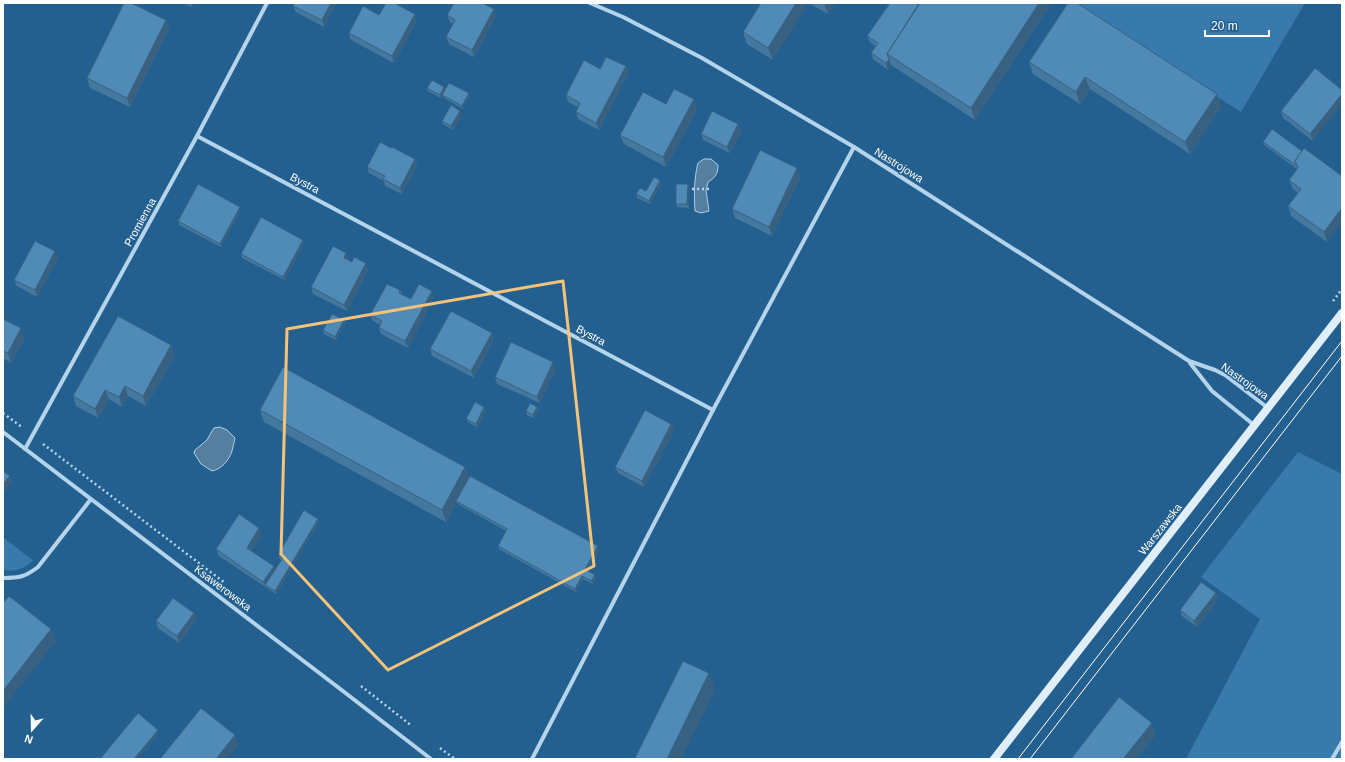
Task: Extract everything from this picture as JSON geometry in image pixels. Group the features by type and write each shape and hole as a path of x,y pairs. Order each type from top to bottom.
{"street":[{"name":"Promienna","path":"25,449 197,136 267,3"},
{"name":"Nastrojowa","path":"590,3 623,17 702,58 854,147 1189,361 1215,370 1224,375 1268,408"},
{"name":"Bystra","path":"197,136 713,410"},
{"path":"532,759 713,410 854,147"},
{"name":"Warszawska","path":"994,759 1342,312"},
{"name":"Nastrojowa","path":"1189,361 1198,371 1204,383 1212,391 1254,425"},
{"name":"Ksawerowska","path":"3,432 430,759"},
{"path":"3,578 17,578 27,575 38,567 91,499"},
{"path":"1332,759 1342,742"}],"path":[{"path":"692,189 711,189"}],"highlighted area":[{"path":"563,281 594,566 388,670 281,554 287,329"}],"shaded area":[{"path":"1071,3 1305,3 1241,112"},
{"path":"704,159 711,159 718,165 718,168 716,175 708,182 706,190 709,211 701,213 695,211 694,199 698,163"},
{"path":"220,427 227,430 235,438 232,451 227,461 216,470 212,471 201,464 194,453 195,450 207,440 214,428"},
{"path":"1298,452 1342,474 1342,759 1186,759 1260,619 1201,577"},
{"path":"3,537 33,560 27,566 20,569 12,571 3,570"}],"building":[{"path":"124,3 131,3 166,20 127,98 87,78"},
{"path":"294,3 331,3 322,20 293,6"},
{"path":"386,3 394,3 415,14 392,56 349,33 363,6 379,15"},
{"path":"454,3 482,3 494,9 472,50 446,37 455,20 447,15"},
{"path":"761,3 796,3 768,48 743,32"},
{"path":"890,3 916,3 918,5 887,54 889,59 886,63 871,53 878,43 867,36"},
{"path":"920,3 1039,3 971,108 887,54"},
{"path":"1068,3 1077,3 1217,94 1185,142 1085,77 1076,92 1029,62"},
{"path":"606,57 626,66 596,123 576,112 580,103 566,95 584,60 600,69"},
{"path":"1315,68 1342,90 1342,94 1310,134 1281,111"},
{"path":"432,80 444,87 440,95 427,88"},
{"path":"449,83 469,93 462,106 442,95"},
{"path":"674,89 694,99 663,157 620,135 643,92 666,104"},
{"path":"451,105 460,111 451,126 442,121"},
{"path":"712,111 738,124 727,147 701,134"},
{"path":"1272,129 1302,151 1295,161 1297,166 1263,142"},
{"path":"380,142 415,159 400,188 383,179 385,176 367,167"},
{"path":"1304,148 1342,176 1342,208 1324,232 1288,206 1301,189 1289,180 1298,168 1295,161"},
{"path":"760,150 797,168 769,227 732,209"},
{"path":"654,177 660,180 649,201 636,194 640,188 646,191"},
{"path":"198,184 240,207 220,244 178,221"},
{"path":"676,184 688,184 687,204 676,204"},
{"path":"261,217 303,240 283,277 241,254"},
{"path":"35,241 55,251 35,290 14,280"},
{"path":"333,246 346,253 344,258 352,262 354,257 366,263 344,305 311,287"},
{"path":"387,284 400,290 399,293 411,299 419,284 432,291 405,341 379,328 382,321 370,315"},
{"path":"451,311 492,333 471,371 430,349"},
{"path":"332,314 344,320 335,337 323,330"},
{"path":"118,316 171,345 143,396 125,386 119,397 105,390 95,409 73,396"},
{"path":"3,319 21,328 8,353 3,351"},
{"path":"511,342 553,362 537,397 495,377"},
{"path":"283,367 465,467 442,510 260,410"},
{"path":"475,402 484,407 476,424 466,419"},
{"path":"530,403 537,407 533,415 526,411"},
{"path":"645,410 671,424 642,481 615,467"},
{"path":"3,471 10,476 3,484"},
{"path":"470,476 598,546 585,569 595,575 591,581 582,576 575,589 498,546 507,529 456,501"},
{"path":"304,510 318,519 275,591 265,585 283,558 278,555"},
{"path":"239,514 259,528 247,548 274,566 263,582 216,549"},
{"path":"1201,582 1216,593 1194,621 1180,610"},
{"path":"9,596 51,629 3,691 3,603"},
{"path":"173,598 194,613 177,636 156,621"},
{"path":"683,661 709,673 667,759 635,758"},
{"path":"1119,697 1152,723 1123,759 1071,759"},
{"path":"201,708 235,735 216,759 160,759"},
{"path":"138,713 158,730 134,759 100,759"}],"tram line":[{"path":"1018,759 1342,341"},
{"path":"1030,759 1342,356"}]}
